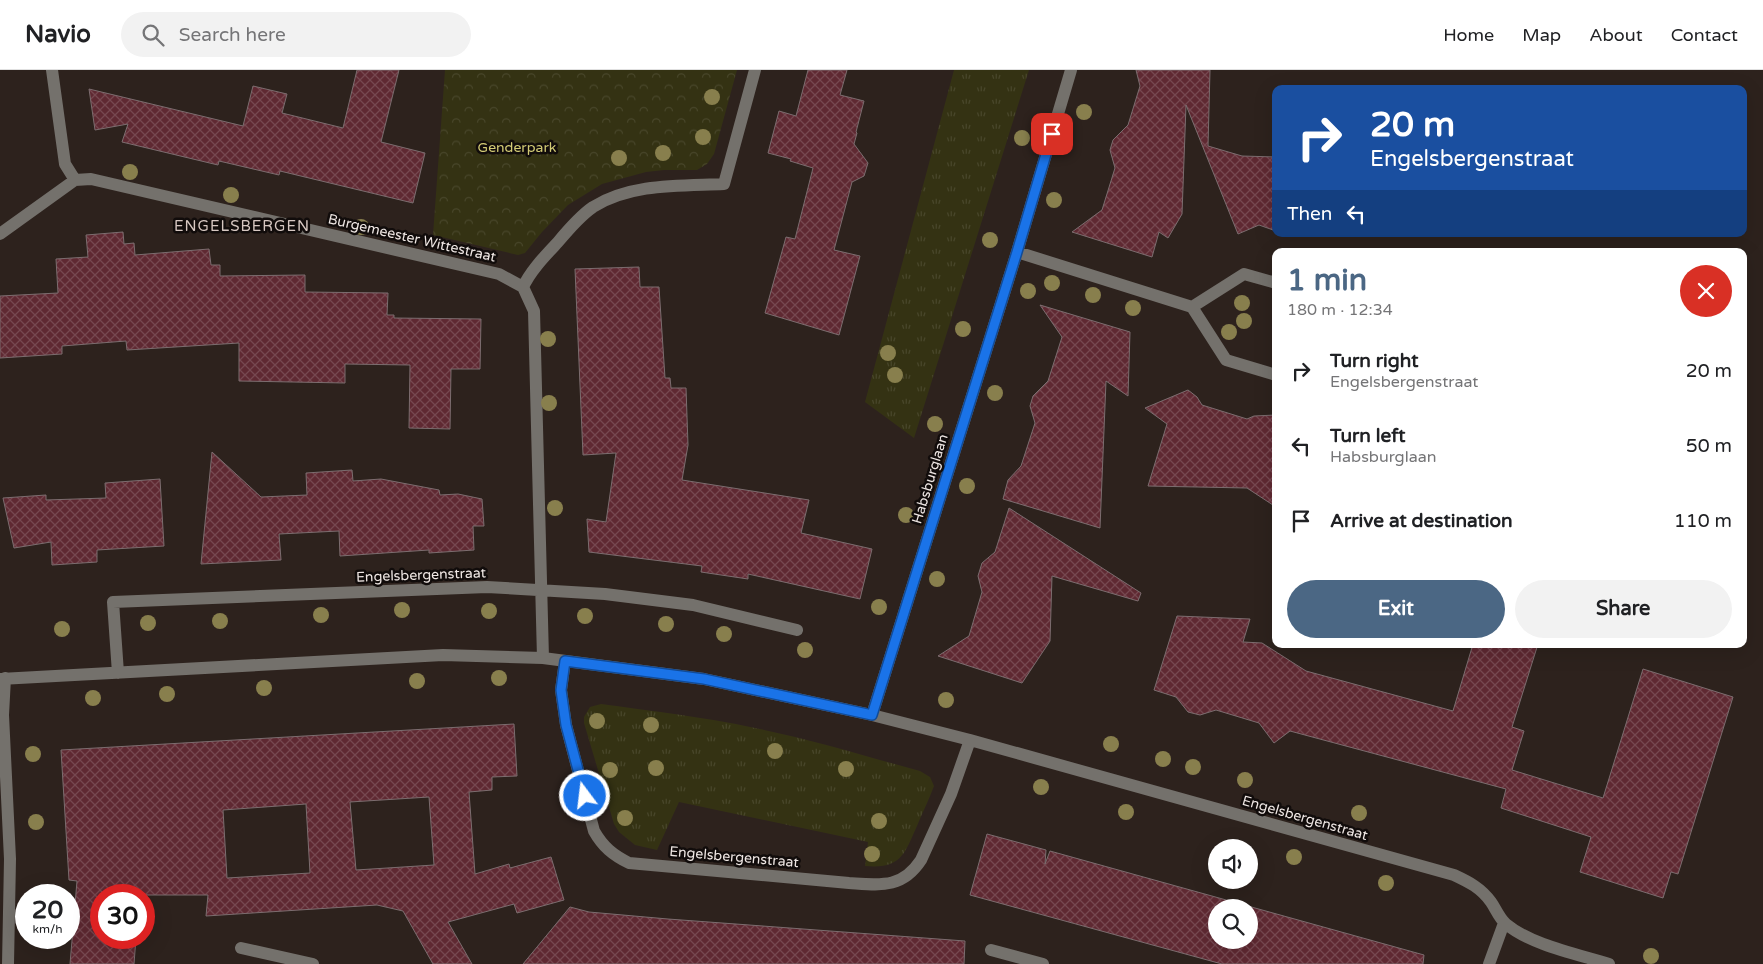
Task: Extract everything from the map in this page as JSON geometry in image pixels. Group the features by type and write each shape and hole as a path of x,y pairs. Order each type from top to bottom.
{"street":[{"path":"0,234 75,180 65,164 52,70"},
{"path":"543,658 534,311 522,287 528,275 572,225 593,207 622,194 648,188 724,184 755,70"},
{"name":"Habsburglaan","path":"872,715 1017,252 1071,70"},
{"name":"Burgemeester Wittestraat","path":"75,180 91,179 499,274 522,287"},
{"path":"1017,252 1192,307 1226,360 1272,374"},
{"path":"1192,307 1244,274 1272,282"},
{"name":"Engelsbergenstraat","path":"118,673 113,602 487,587 605,594 693,605 797,630"},
{"name":"Engelsbergenstraat","path":"2,678 443,655 543,658 704,679 872,715 970,740 1454,875 1470,882 1480,890 1504,923 1518,933 1609,964"},
{"name":"Engelsbergenstraat","path":"565,661 561,690 566,725 594,831 602,844 613,855 629,863 849,883 878,885 898,882 914,870 921,860 951,794 970,740"},
{"path":"2,678 10,859 8,964"},
{"path":"1489,964 1504,923"},
{"path":"241,948 313,964"},
{"path":"991,950 1043,964"}],"green space":[{"name":"Genderpark","path":"445,70 737,70 714,154 707,164 697,170 646,172 602,184 568,205 525,253 518,255 433,235"},
{"path":"954,70 1029,70 914,438 865,402"},
{"path":"601,704 678,714 796,737 920,771 930,777 934,786 913,836 904,852 900,858 886,865 865,866 868,842 679,802 657,850 635,845 619,832 614,824 584,723 584,717 590,707"}],"building":[{"path":"357,70 399,70 381,142 425,153 413,203 280,171 279,175 219,161 218,165 122,142 128,124 95,130 89,89 243,126 253,86 287,94 282,113 343,128"},
{"path":"808,70 847,70 840,95 864,101 854,144 868,163 864,176 852,182 834,250 860,256 839,335 765,313 786,237 795,239 813,168 790,161 791,159 768,153 779,111 796,116"},
{"path":"1136,70 1210,70 1208,146 1242,156 1272,157 1272,230 1259,225 1238,234 1186,105 1182,214 1168,238 1159,232 1152,257 1072,232 1102,210 1115,168 1110,150 1113,140 1128,125 1140,86"},
{"path":"123,232 124,244 134,243 135,255 209,249 211,265 220,265 220,276 305,275 305,292 388,293 387,315 394,315 394,318 481,319 480,369 451,369 450,429 409,428 410,365 345,364 345,383 239,381 239,343 127,350 126,341 62,346 62,354 0,358 0,296 58,293 56,259 88,257 86,235"},
{"path":"639,267 640,287 659,287 665,378 670,378 671,388 686,388 688,445 682,480 809,500 801,533 872,549 860,599 748,574 748,579 701,572 702,566 589,552 587,519 606,522 616,453 583,455 575,269"},
{"path":"1040,305 1130,332 1128,396 1106,381 1100,528 1003,499 1008,480 1021,466 1035,423 1030,406 1033,396 1048,381 1062,337"},
{"path":"1188,390 1197,397 1202,405 1247,419 1254,416 1272,415 1272,504 1247,488 1148,486 1167,424 1145,408"},
{"path":"212,452 261,497 307,495 306,473 352,470 353,481 381,479 439,490 440,495 458,494 482,499 484,526 473,526 474,550 429,553 429,550 340,556 339,531 279,534 281,560 201,564"},
{"path":"160,479 164,546 97,550 97,562 52,565 51,542 14,548 3,498 46,495 46,500 106,498 105,483"},
{"path":"1009,508 1141,593 1138,601 1052,576 1050,641 1022,683 938,656 969,636 982,592 978,576 982,563 995,552"},
{"path":"1177,616 1250,619 1243,642 1262,643 1306,671 1453,711 1472,648 1537,648 1512,727 1524,731 1512,770 1603,798 1643,669 1733,697 1678,874 1671,872 1663,898 1580,872 1591,837 1501,808 1506,789 1290,731 1274,743 1259,723 1216,710 1200,715 1188,712 1176,697 1154,690"},
{"path":"514,724 517,776 492,777 492,790 469,792 475,874 509,864 510,868 551,857 564,900 517,913 514,904 448,922 472,964 433,964 403,911 377,905 206,916 208,895 155,895 155,884 90,884 90,949 135,949 134,964 70,964 71,949 80,949 80,884 77,884 77,881 69,880 61,750","holes":["429,797 434,865 356,870 350,802","306,804 310,873 227,878 223,810"]},
{"path":"987,834 1046,850 1045,864 1050,851 1223,899 1208,899 1208,949 1258,949 1258,909 1424,955 1423,964 1222,964 970,895"},
{"path":"570,907 589,912 668,919 965,941 964,964 523,964"}],"district":[{"name":"ENGELSBERGEN","path":"242,226"}],"route":[{"path":"585,796 566,725 561,690 565,661 704,679 872,715 1052,134"}]}
